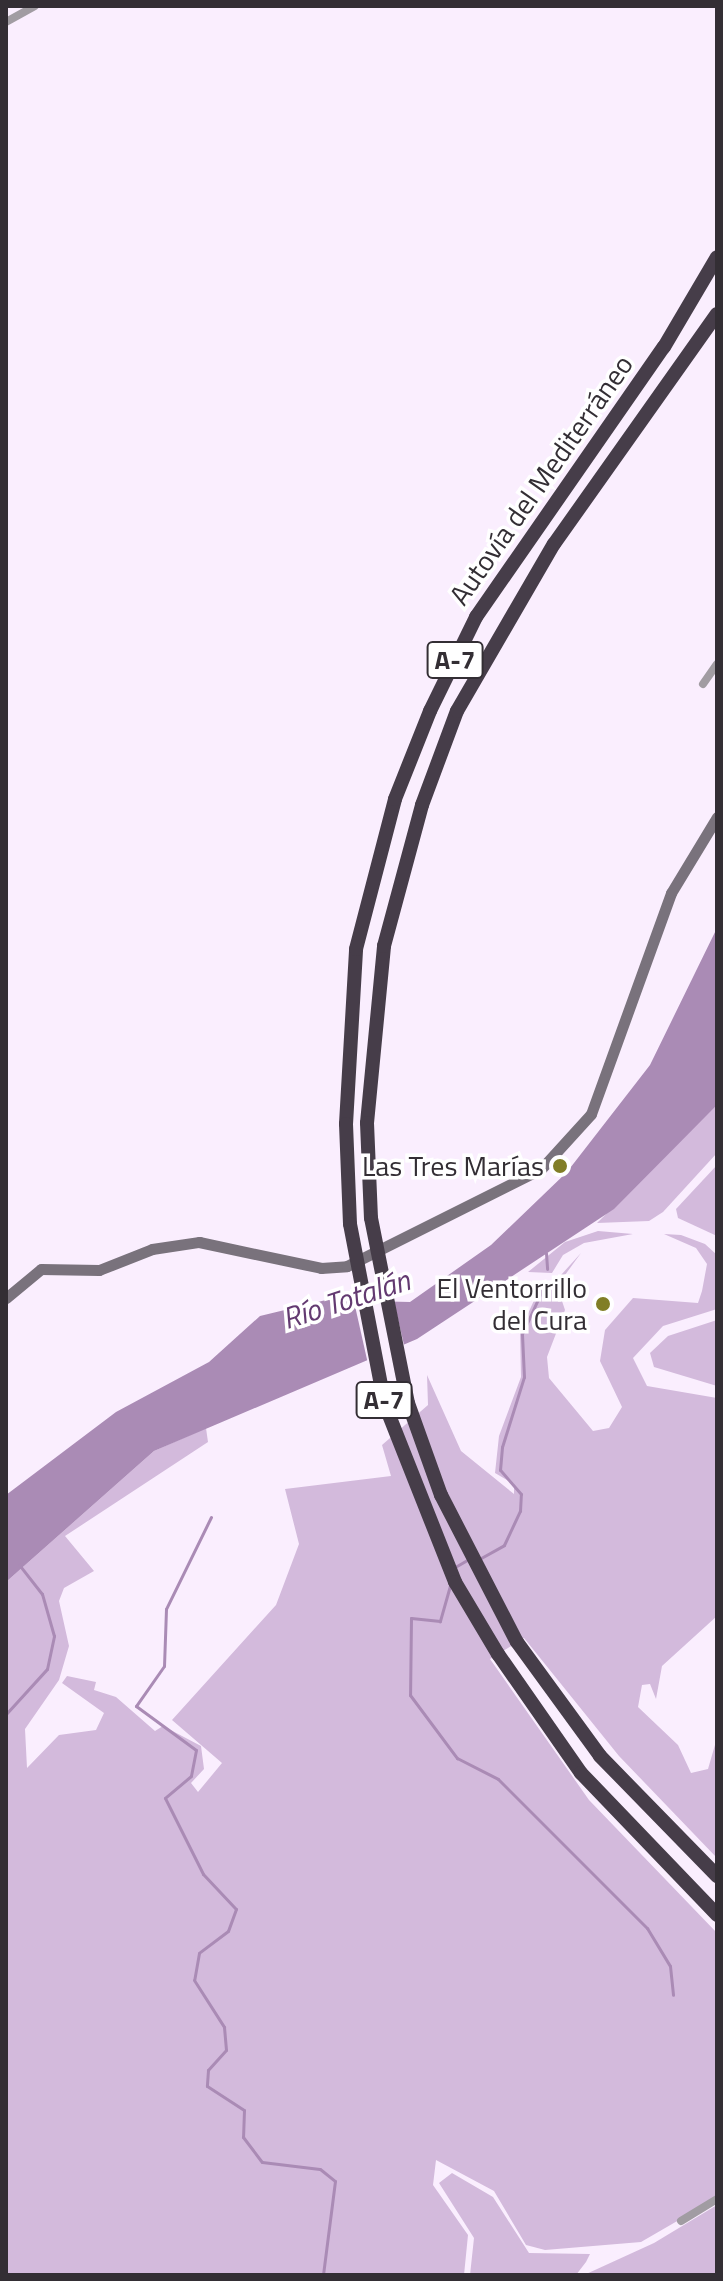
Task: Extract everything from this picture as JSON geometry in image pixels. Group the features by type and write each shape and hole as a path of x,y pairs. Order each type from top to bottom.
{"highway":[{"name":"Autovía del Mediterráneo","path":"717,257 664,347 476,617 430,711 395,799 356,949 346,1124 350,1224 385,1405 455,1582 498,1654 581,1773 717,1915"},
{"name":"Autovía del Mediterráneo","path":"717,314 554,544 457,711 417,819 384,946 367,1123 371,1218 408,1403 441,1495 517,1642 600,1756 717,1876"}],"street":[{"path":"6,22 35,6"},
{"path":"703,684 717,664"},
{"path":"6,1298 41,1269 99,1270 152,1249 199,1242 321,1268 369,1259 541,1169 577,1132 600,1094 671,893 717,817"},
{"path":"681,2221 717,2199"}],"shaded area":[{"path":"717,928 717,1105 614,1209 417,1339 154,1451 6,1582 6,1495 116,1412 209,1362 260,1316 326,1300 410,1302 491,1245 567,1172 650,1065"},
{"path":"717,1105 717,1153 663,1212 649,1221 597,1223"},
{"path":"717,1165 717,1236 678,1218 676,1209"},
{"path":"598,1231 633,1234 584,1243 563,1255 552,1273 528,1272 565,1242"},
{"path":"664,1234 681,1235 705,1244 717,1255 717,1309 663,1326 633,1358 647,1386 717,1398 717,1616 662,1666 656,1699 650,1684 642,1685 638,1707 678,1745 691,1773 708,1769 717,1738 717,1858 619,1756 524,1638 490,1659 589,1800 717,1933 717,2198 641,2242 545,2250 526,2245 494,2191 436,2160 433,2185 468,2235 464,2275 6,2275 6,1582 154,1451 206,1428 208,1442 65,1536 94,1571 64,1588 59,1601 69,1646 59,1680 25,1729 27,1768 59,1735 96,1730 104,1713 62,1683 67,1676 96,1682 94,1690 116,1697 155,1731 163,1726 201,1746 204,1769 191,1783 198,1792 222,1763 172,1720 276,1605 299,1544 285,1489 391,1476 382,1445 428,1405 427,1375 461,1451 514,1494 514,1484 495,1473 499,1436 521,1377 520,1331 542,1283 551,1286 581,1253 557,1286 565,1310 547,1357 549,1378 593,1431 609,1428 622,1407 600,1361 605,1330 633,1298 698,1303 702,1291 707,1264 696,1248"},
{"path":"717,1320 717,1386 654,1367 650,1353 668,1336"},
{"path":"452,2173 493,2197 529,2253 590,2254 586,2262 576,2275 470,2275 474,2238 439,2183"},
{"path":"717,2205 717,2275 584,2275 654,2243"}],"pier":[{"path":"353,1297 393,1298 405,1349 368,1364"}],"waterway":[{"path":"546,1253 547,1269"},
{"path":"481,1558 504,1545 520,1511 521,1494 500,1470 502,1447 524,1377 522,1334 544,1286"},
{"path":"211,1517 166,1609 164,1666 136,1706 196,1750 191,1776 165,1798 203,1874 236,1909 228,1931 199,1953 194,1980 224,2027 226,2050 208,2070 207,2086 244,2110 243,2137 262,2162 320,2169 335,2181 323,2275"},
{"path":"455,1567 469,1559"},
{"path":"6,1714 47,1669 54,1636 42,1594 19,1565"},
{"path":"451,1582 440,1621 411,1618 410,1695 457,1758 498,1779 647,1928 670,1966 673,1995"},
{"path":"6,1781 6,1800"}],"place":[{"name":"Las Tres Marías","path":"560,1166"},
{"name":"El Ventorrillo del Cura","path":"603,1304"}],"water label":[{"name":"Río Totalán","path":"346,1299"}]}
